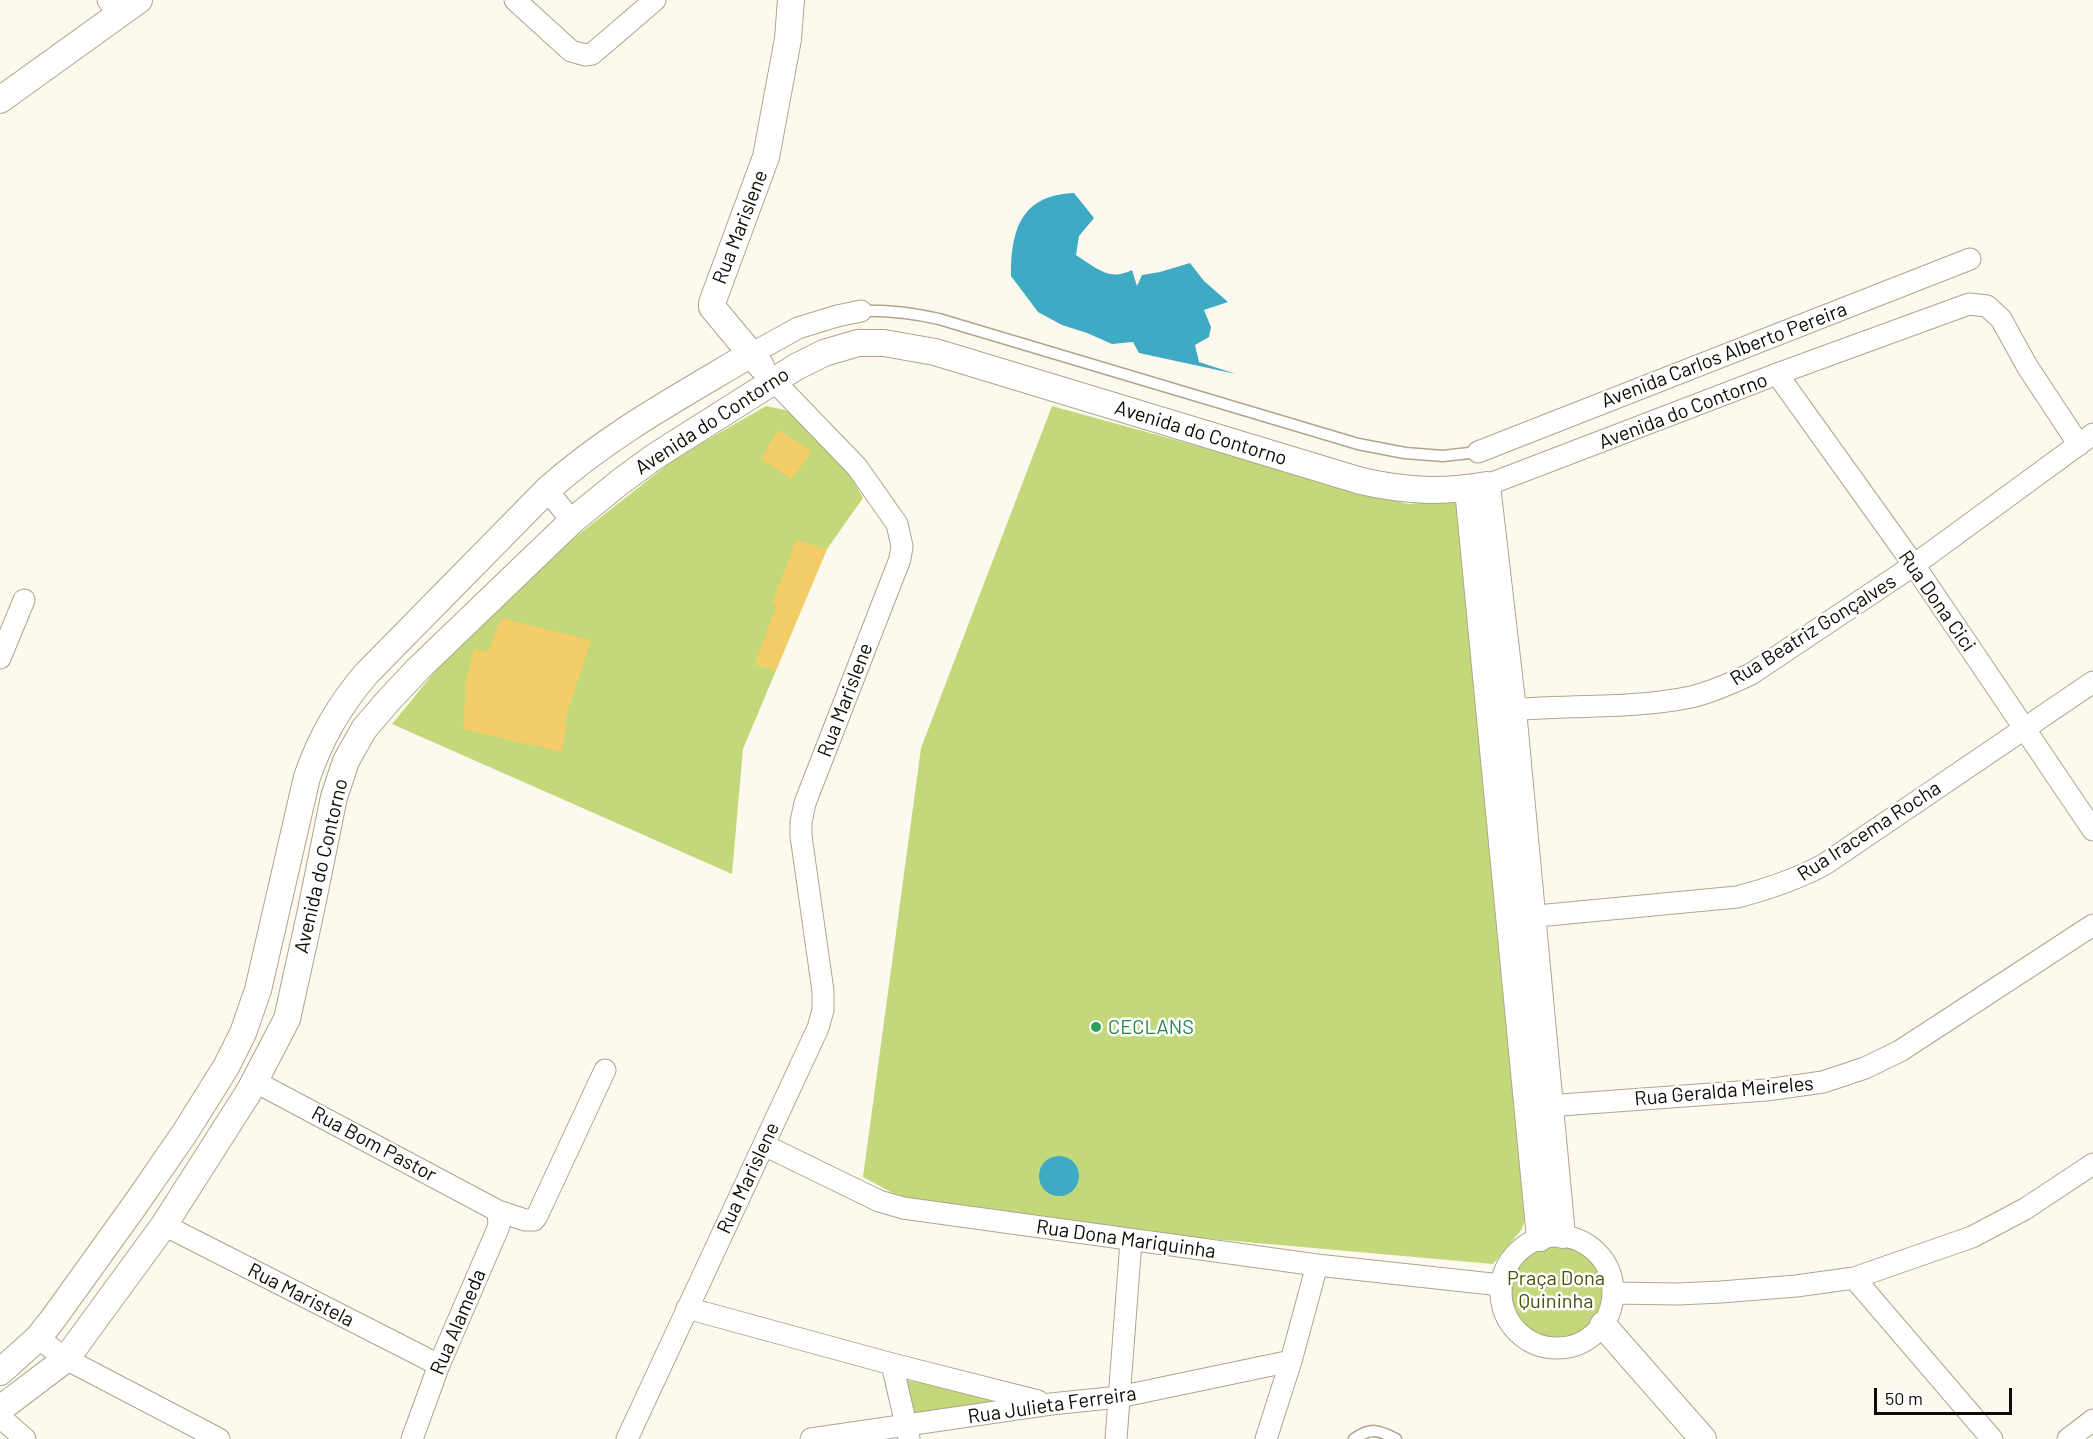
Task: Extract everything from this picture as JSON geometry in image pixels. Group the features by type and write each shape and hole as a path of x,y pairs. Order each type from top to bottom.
{"street":[{"path":"2,95 113,8 139,0"},
{"path":"515,0 571,51 585,55 592,54 654,0"},
{"name":"Rua Marislene","path":"627,1439 818,1028 823,1010 823,991 801,836 801,822 805,803 900,559 902,546 897,524 857,467 774,381 712,307 766,157 788,39 791,0"},
{"name":"Avenida Carlos Alberto Pereira","path":"1478,452 1970,259"},
{"name":"Avenida do Contorno","path":"0,1409 66,1359 164,1226 254,1081 286,1019 334,797 350,753 364,729 411,676 572,521 654,457 796,367 824,353 858,343 913,346 1361,481 1398,489 1477,487 1899,328 1969,304 1980,304 1994,311 2001,319 2027,366 2086,439"},
{"path":"0,1372 38,1338 135,1205 184,1134 226,1067 239,1041 262,972 307,777 317,748 346,698 366,674 547,490 573,467 604,444 751,354 798,328 861,311"},
{"name":"Rua Dona Cici","path":"1777,374 1914,566 2093,830"},
{"name":"Rua Beatriz Gonçalves","path":"1501,711 1653,702 1692,697 1751,674 1914,566 2086,439"},
{"path":"1477,487 1501,711 1551,1237"},
{"path":"547,490 572,521"},
{"path":"0,658 24,600"},
{"name":"Rua Iracema Rocha","path":"1521,918 1737,897 1801,878 2093,682"},
{"name":"Rua Geralda Meireles","path":"1538,1106 1766,1090 1823,1082 1865,1068 1900,1051 2093,925"},
{"name":"Rua Bom Pastor","path":"254,1081 495,1209 525,1220 534,1220 605,1070"},
{"name":"Rua Dona Mariquinha","path":"764,1145 891,1205 1131,1241 1317,1265 1501,1285"},
{"path":"1613,1293 1721,1292 1796,1286 1854,1278 1972,1237 2025,1209 2092,1168"},
{"name":"Rua Alameda","path":"412,1439 439,1365 499,1226 495,1209"},
{"name":"Rua Maristela","path":"164,1226 439,1365"},
{"path":"1551,1237 1578,1239 1593,1248 1604,1260 1611,1276 1613,1293 1611,1310 1603,1325 1590,1338 1573,1346 1554,1349 1536,1345 1520,1335 1508,1321 1502,1303 1501,1285 1505,1269 1514,1255 1526,1245 1551,1237"},
{"path":"1116,1439 1131,1241"},
{"path":"1266,1439 1291,1361 1317,1265"},
{"path":"1854,1278 1992,1439"},
{"path":"687,1308 892,1364 1051,1404"},
{"path":"1603,1325 1703,1439"},
{"path":"38,1338 66,1359 219,1439"},
{"name":"Rua Julieta Ferreira","path":"811,1439 908,1432 1051,1404 1119,1397 1291,1361"},
{"path":"892,1364 908,1432"},
{"path":"0,1417 25,1439"},
{"path":"2068,1439 2093,1420"}],"lane":[{"path":"861,311 907,312 939,319 1358,444 1405,453 1443,456 1478,452"},
{"path":"1354,1439 1370,1431 1378,1430 1396,1439"}],"green space":[{"path":"766,406 789,411 849,473 863,498 827,549 743,749 732,874 392,724 451,652 554,554 676,458"},
{"path":"1052,406 1408,504 1468,499 1531,1198 1522,1229 1493,1264 1156,1234 902,1198 863,1177 921,748"},
{"name":"Praça Dona Quininha","path":"1556,1241 1574,1245 1590,1255 1600,1271 1604,1289 1600,1307 1590,1323 1574,1333 1556,1337 1538,1333 1522,1323 1512,1307 1508,1289 1512,1271 1522,1255 1538,1245"},
{"path":"901,1379 1013,1400 915,1416"}],"water":[{"path":"1074,193 1094,218 1079,236 1076,255 1109,274 1132,270 1137,286 1142,275 1190,263 1204,281 1228,302 1204,310 1211,327 1209,337 1195,345 1199,362 1236,374 1139,353 1133,342 1112,344 1062,325 1038,312 1011,276 1013,244 1017,230 1031,208 1042,200 1056,195"},
{"path":"1059,1156 1073,1162 1079,1176 1073,1190 1059,1196 1045,1190 1039,1176 1045,1162"}],"building":[{"path":"778,430 812,451 792,479 761,459"},
{"path":"796,540 827,549 776,670 755,665 776,606 772,604"},
{"path":"501,618 591,640 564,722 567,723 562,752 463,729 466,690 464,689 474,649 488,652"}],"place":[{"name":"CECLANS","path":"1096,1027"}]}
